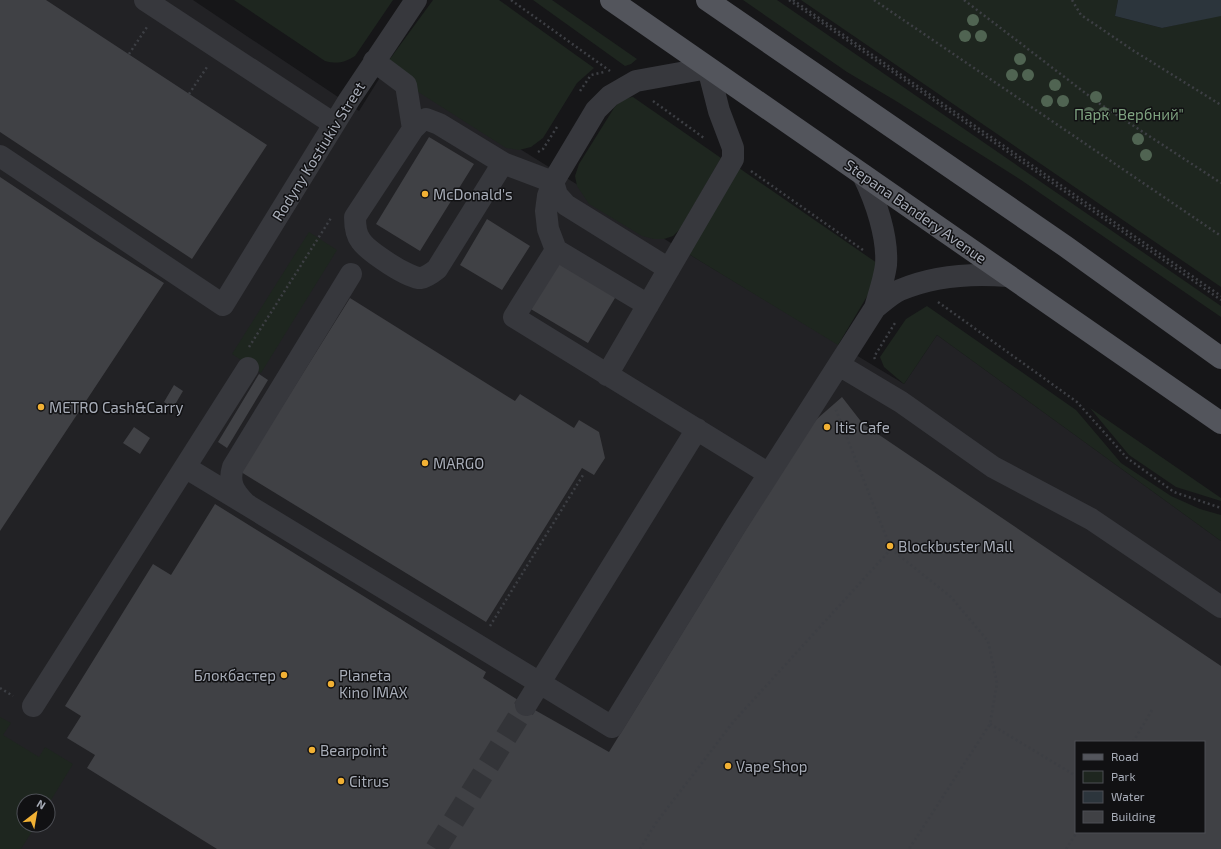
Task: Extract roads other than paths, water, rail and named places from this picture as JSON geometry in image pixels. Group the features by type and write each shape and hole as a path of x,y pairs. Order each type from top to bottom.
{"main road":[{"name":"Stepana Bandery Avenue","path":"611,0 1221,423"},
{"path":"707,0 1065,246 1221,358"}],"lane":[{"path":"145,0 334,124"},
{"name":"Rodyny Kostiukiv Street","path":"0,156 223,305 334,124 374,61 416,0"},
{"path":"374,61 406,85 413,129"},
{"path":"607,374 648,305 733,159 733,148 719,111 708,68 636,81 610,96 596,110 553,182 548,196 546,211 548,229 556,250 648,305"},
{"path":"503,163 437,269 430,275 421,278 411,277 369,251 359,240 355,226 355,217 413,129 420,122 426,119 440,124 503,163 553,182"},
{"path":"185,467 612,727 769,474 875,308 882,286 886,265 886,254 882,226 874,197 863,175"},
{"path":"553,182 557,195 566,205 669,269"},
{"path":"556,250 514,317 769,474"},
{"path":"245,503 236,494 232,484 231,474 233,468 351,274"},
{"path":"875,308 899,291 924,281 948,276 984,274 1008,276"},
{"path":"839,364 901,402 993,467 1091,518 1221,607"},
{"path":"33,706 248,368"},
{"path":"526,706 697,429"}],"water":[{"path":"1118,0 1221,0 1221,16 1162,28 1115,16"}],"tunnel":[{"path":"436,849 526,705"}],"place":[{"name":"McDonald's","path":"425,194"},
{"name":"METRO Cash&Carry","path":"41,407"},
{"name":"Itis Cafe","path":"827,427"},
{"name":"MARGO","path":"425,463"},
{"name":"Blockbuster Mall","path":"890,546"},
{"name":"Блокбастер","path":"284,675"},
{"name":"Planeta Kino IMAX","path":"331,684"},
{"name":"Bearpoint","path":"312,750"},
{"name":"Vape Shop","path":"728,766"},
{"name":"Citrus","path":"341,781"}],"park label":[{"name":"Парк \"Вербний\"","path":"1129,114"}]}
